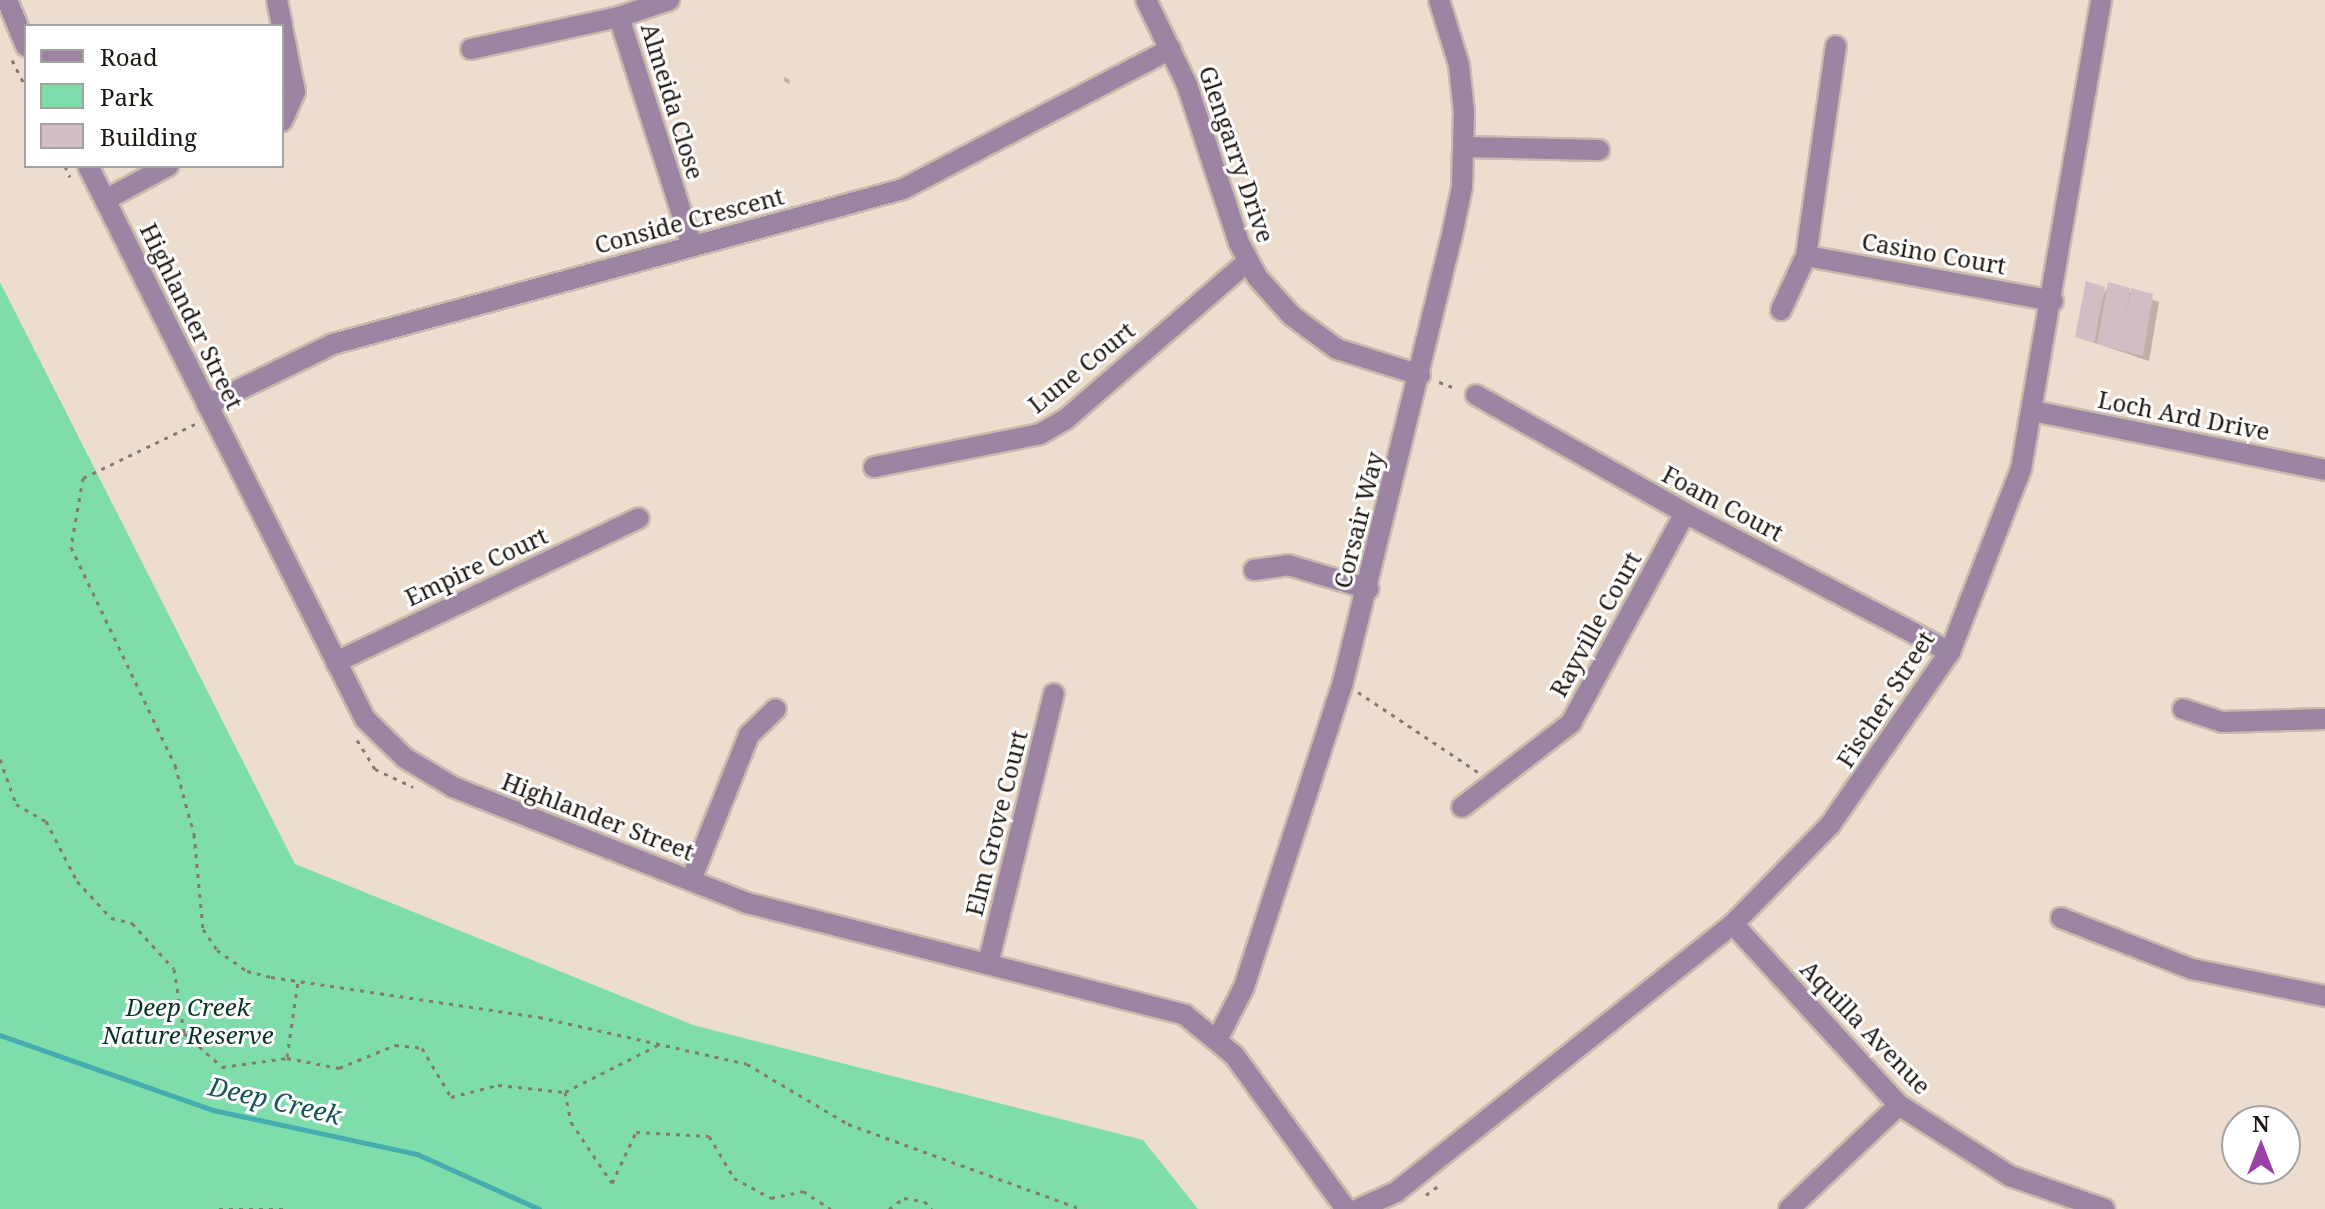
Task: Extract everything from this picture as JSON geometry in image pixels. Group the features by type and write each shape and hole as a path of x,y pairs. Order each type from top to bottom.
{"street":[{"path":"7,0 24,41"},
{"path":"277,0 282,24"},
{"name":"Almeida Close","path":"471,49 619,17 669,0"},
{"name":"Glengarry Drive","path":"1146,0 1171,49 1207,136 1247,262 1274,300 1337,349 1420,375"},
{"name":"Corsair Way","path":"1218,1038 1244,987 1343,682 1369,589 1462,187 1465,147 1459,65 1439,0"},
{"name":"Fischer Street","path":"1358,1209 1396,1192 1733,924 1830,825 1950,652 2004,517 2033,411 2101,0"},
{"name":"Almeida Close","path":"619,17 692,246"},
{"path":"284,36 295,92 290,112 284,119"},
{"path":"1781,310 1806,256 1836,46"},
{"name":"Conside Crescent","path":"197,407 333,344 903,189 1171,49"},
{"path":"1465,147 1599,150"},
{"path":"105,200 164,168"},
{"name":"Highlander Street","path":"80,173 105,200 197,407 365,719 383,740 428,774 747,903 1185,1015 1218,1038 1346,1209"},
{"name":"Casino Court","path":"1806,256 2053,301"},
{"name":"Lune Court","path":"874,467 1040,434 1066,419 1247,262"},
{"name":"Foam Court","path":"1476,395 1685,513 1950,652"},
{"name":"Loch Ard Drive","path":"2033,411 2325,470"},
{"name":"Rayville Court","path":"1462,807 1571,723 1685,513"},
{"name":"Empire Court","path":"336,662 639,518"},
{"path":"1254,570 1288,565 1369,589"},
{"name":"Elm Grove Court","path":"988,964 1054,694"},
{"path":"691,880 749,735 776,709"},
{"path":"2183,709 2222,722 2325,719"},
{"path":"2061,918 2192,969 2325,996"},
{"name":"Aquilla Avenue","path":"1733,924 1899,1105 2010,1176 2060,1203 2104,1209"},
{"path":"1789,1209 1899,1105"}],"path":[{"path":"1420,375 1476,395"},
{"path":"197,407 195,424 201,436"},
{"path":"195,424 83,478 71,547 175,765 194,834 203,929 217,950 247,971 298,982 539,1017 747,1064 848,1124 1081,1209"},
{"path":"1343,682 1494,783"},
{"path":"355,737 375,769 425,792"},
{"path":"0,759 16,804 46,821 77,881 111,918 132,923 174,969 184,1033 222,1067 287,1058 339,1068 395,1045 422,1048 451,1097 498,1085 565,1092 660,1044"},
{"path":"287,1058 298,982"},
{"path":"565,1092 571,1122 612,1183 636,1132 709,1136 734,1178 771,1198 803,1191 831,1209"},
{"path":"889,1209 904,1198 924,1201 932,1209"},
{"path":"219,1209 284,1209"}],"green space":[{"name":"Deep Creek Nature Reserve","path":"0,282 295,864 693,1025 1143,1140 1198,1209 0,1209"}],"building":[{"path":"2086,281 2105,287 2094,343 2075,337"},
{"path":"2108,282 2130,288 2125,318 2131,288 2153,294 2143,356 2097,344"}],"waterway":[{"name":"Deep Creek","path":"0,1035 213,1110 417,1154 539,1209"}]}
